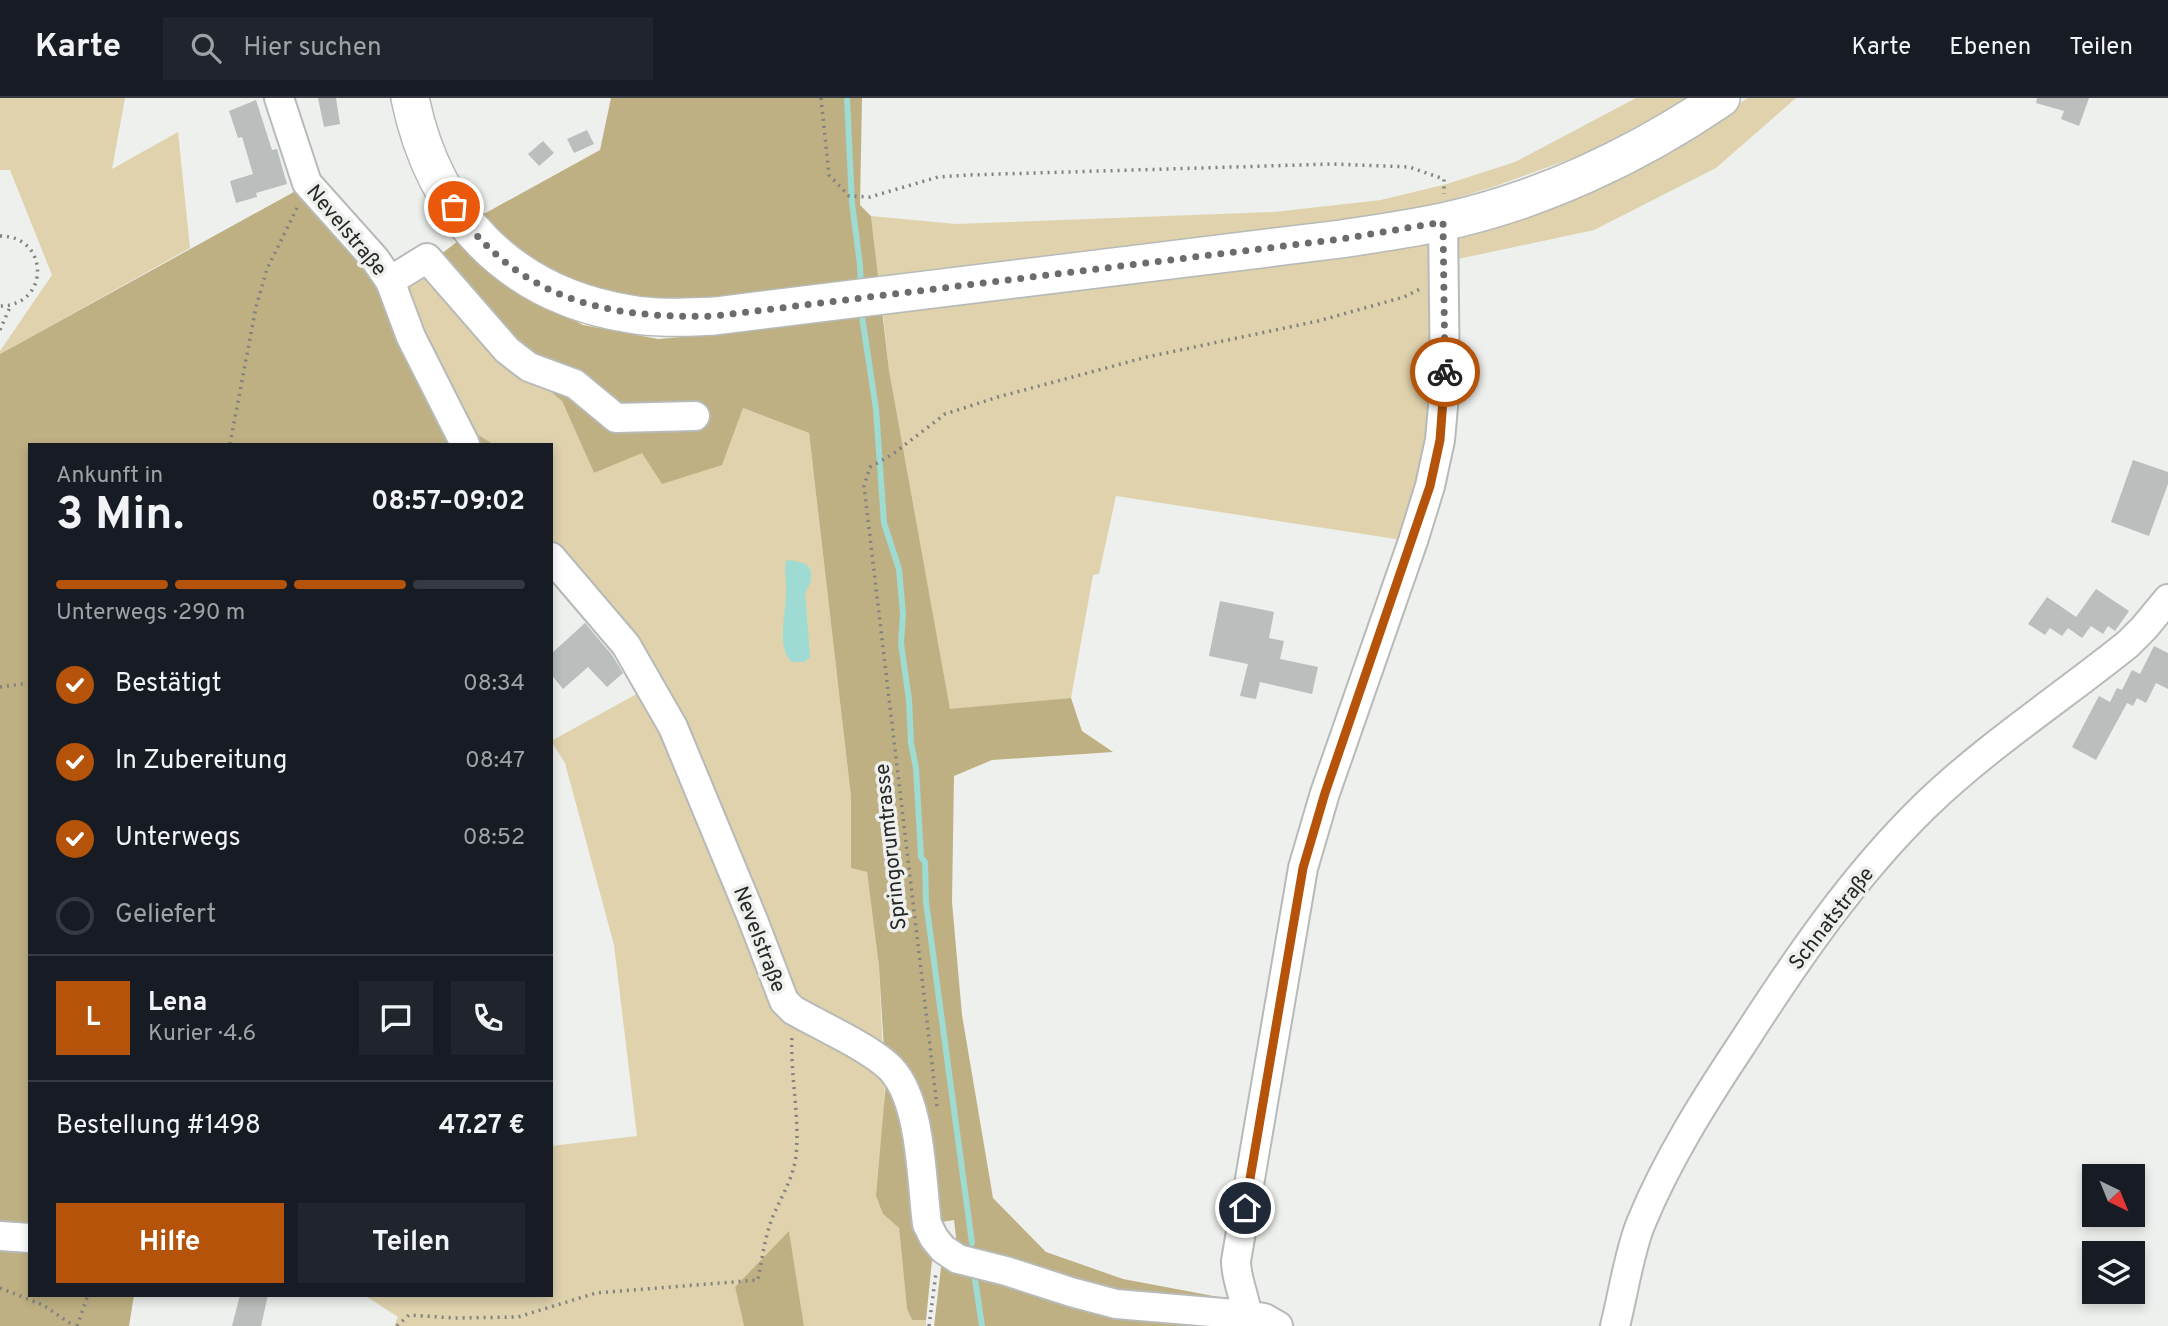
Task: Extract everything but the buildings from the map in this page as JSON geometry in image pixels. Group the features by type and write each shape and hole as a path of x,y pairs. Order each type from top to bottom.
{"main road":[{"path":"410,98 422,146 442,190 492,252 522,275 575,301 630,314 669,317 715,316 1341,239 1443,222 1493,208 1562,183 1630,152 1721,98"}],"street":[{"name":"Nevelstraße","path":"279,98 307,183 375,259 390,281 411,337 465,443"},
{"path":"1247,1315 1245,1298 1238,1283 1236,1261 1303,868 1325,793 1430,486 1440,440 1444,405 1443,222"},
{"name":"Nevelstraße","path":"390,281 427,258 507,350 529,367 575,384 616,418 695,416"},
{"name":"Nevelstraße","path":"553,559 626,645 673,727 784,1001 793,1010 878,1058 893,1071 903,1085 913,1113 927,1224 943,1249"},
{"name":"Schnatstraße","path":"1615,1326 1640,1225 1674,1154 1799,955 1902,830 1926,805 1969,768 2128,644 2168,599"},
{"path":"0,1236 28,1238"},
{"path":"943,1249 958,1259 1116,1304 1247,1315 1264,1318 1278,1326"}],"path":[{"path":"821,98 829,176 849,196 870,197 938,177 968,174 1333,164 1409,167 1444,179"},
{"path":"229,443 256,307 267,269 292,221 307,183"},
{"path":"0,236 11,236 25,243 35,256 38,271 35,287 25,299 10,306 0,306"},
{"name":"Springorumtrasse","path":"937,1107 864,486 870,467 893,454 945,414 1072,375 1318,321 1404,297 1443,277"},
{"path":"0,330 10,306"},
{"path":"0,687 28,683"},
{"path":"397,1326 409,1315 455,1318 518,1317 596,1293 758,1280 772,1218 792,1180 796,1154 797,1110 790,1064 793,1010"},
{"path":"929,1326 934,1279 943,1249"},
{"path":"0,1288 43,1305 76,1326 87,1297"}],"shaded area":[{"path":"0,98 125,98 112,169 178,132 190,248 0,354 52,275 10,170 0,170"},
{"path":"611,98 862,98 860,205 871,216 889,370 950,709 1071,698 1082,731 1113,752 992,760 954,776 952,902 962,1015 993,1198 1046,1252 1123,1279 1224,1298 1222,1326 934,1326 942,1259 957,1246 954,1220 923,1225 933,1250 926,1320 912,1320 907,1309 899,1228 883,1214 876,1196 886,1082 879,967 867,872 851,868 851,797 809,433 743,408 722,465 662,484 642,453 594,473 562,401 498,349 427,265 458,241 513,289 583,325 658,339 717,334 679,303 586,289 533,262 482,215 600,150"},
{"path":"1636,98 1685,98 1595,150 1493,187 1433,205 1325,223 878,278 871,216 956,224 1274,212 1381,200 1447,184 1515,162"},
{"path":"1748,98 1796,98 1716,168 1594,230 1458,259 1435,268 1440,372 1409,541 1116,496 1099,574 1093,575 1071,698 950,710 889,370 883,313 1115,281 1644,161"},
{"path":"301,188 354,247 468,440 477,434 491,443 28,443 28,1297 134,1297 129,1326 0,1326 0,354"},
{"path":"427,265 498,349 562,401 594,473 743,408 809,433 851,797 851,868 867,872 879,967 883,1056 786,997 610,616 553,545 553,443 491,443 477,434 468,440 386,287"},
{"path":"642,691 779,1007 885,1067 883,1214 899,1228 907,1309 912,1320 926,1320 926,1326 804,1326 789,1232 735,1287 744,1326 394,1326 398,1317 367,1297 553,1297 553,1146 637,1136 614,945 565,763 553,740"},
{"path":"789,1231 804,1326 744,1326 735,1287"}],"water":[{"path":"786,561 806,564 811,571 811,581 805,593 810,657 804,662 792,662 784,648 785,565"}],"waterway":[{"path":"847,98 852,203 861,285"},
{"path":"861,310 876,409 884,523 899,569 903,614 901,643 916,768 921,857 925,862 926,902 972,1243"},
{"path":"975,1279 982,1326"}],"way so far":[{"path":"454,207 492,252 522,275 548,289 575,301 630,314 669,317 715,316 1341,239 1443,222 1445,372"}],"route":[{"path":"1245,1208 1303,868 1325,793 1430,486 1440,440 1445,372"}]}
